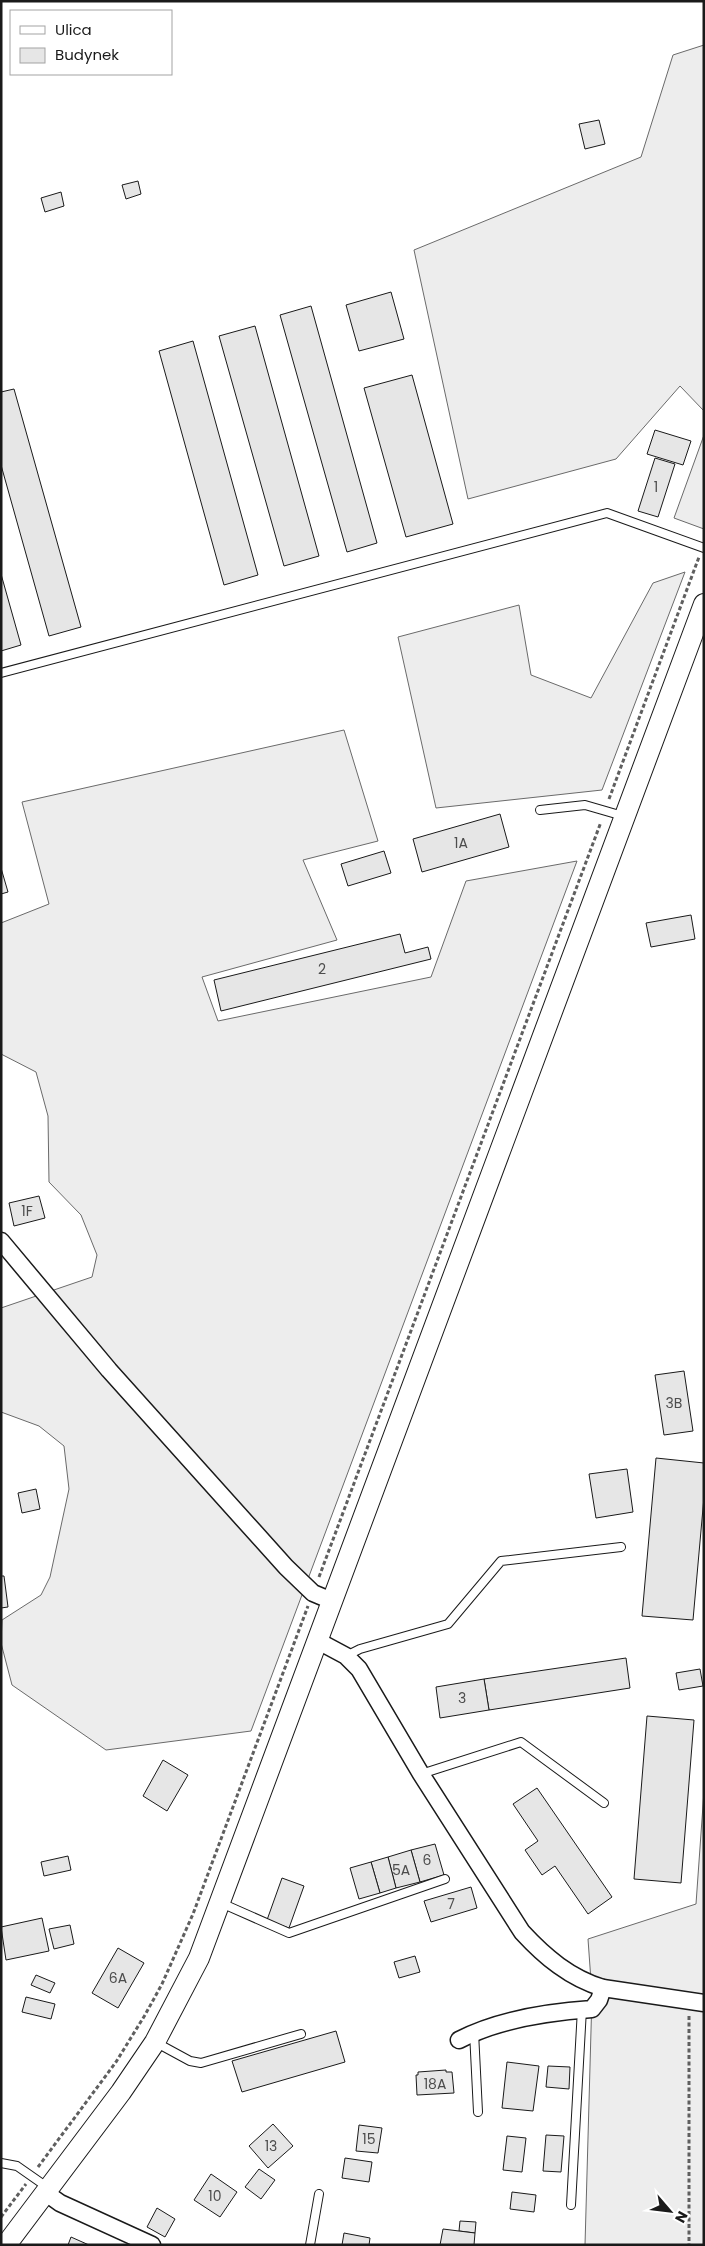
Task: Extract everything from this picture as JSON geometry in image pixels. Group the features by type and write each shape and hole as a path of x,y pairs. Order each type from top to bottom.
{"street":[{"path":"6,2245 121,2092 156,2042 199,1958 704,604"},
{"path":"1,1241 109,1370 286,1567 313,1593 332,1601"},
{"path":"318,1641 346,1656 360,1669 421,1774 522,1932 541,1954 562,1969 590,1984 603,1988 696,2002"},
{"path":"459,2040 474,2032 512,2020 592,2008 599,2000 603,1988"},
{"path":"47,2191 60,2202 152,2245"}],"lane":[{"path":"1,673 607,513 703,548"},
{"path":"540,810 585,805 624,817"},
{"path":"346,1656 360,1649 448,1624 502,1561 621,1547"},
{"path":"421,1774 521,1742 604,1803"},
{"path":"221,1903 289,1934 445,1879"},
{"path":"571,2205 582,2009"},
{"path":"474,2032 478,2112"},
{"path":"156,2042 190,2061 201,2063 301,2034"},
{"path":"1,2163 17,2166 32,2176 47,2191"},
{"path":"310,2245 320,2194"}],"path":[{"path":"1,2216 116,2062 145,2015 170,1968 196,1905 320,1575 703,548"},
{"path":"320,1575 339,1582"},
{"path":"689,2245 696,2002"}],"shaded area":[{"path":"704,45 704,411 680,386 616,459 468,499 414,250 641,157 673,55"},
{"path":"704,435 704,529 674,518"},
{"path":"685,572 602,790 436,808 398,637 519,605 531,675 591,698 653,583"},
{"path":"344,730 378,841 303,860 337,940 202,977 218,1021 431,977 466,881 577,861 251,1731 106,1750 12,1685 1,1643 2,1620 41,1595 50,1577 69,1489 64,1446 39,1426 1,1412 1,1308 92,1277 97,1255 81,1215 49,1182 48,1116 36,1072 1,1054 1,923 49,904 22,802"},
{"path":"704,1791 704,2245 585,2245 592,1995 588,1939 696,1904"}],"building":[{"path":"599,120 605,144 585,149 579,124"},
{"path":"138,181 141,194 126,199 122,185"},
{"path":"61,192 64,206 45,212 41,198"},
{"path":"391,292 404,339 359,351 346,305"},
{"path":"311,306 377,543 347,552 280,315"},
{"path":"255,326 319,556 284,566 219,336"},
{"path":"193,341 258,575 224,585 159,351"},
{"path":"412,375 453,524 406,537 364,388"},
{"path":"14,389 81,627 49,636 1,465 1,392"},
{"path":"655,430 691,441 683,465 647,454"},
{"path":"655,458 675,464 658,517 638,511"},
{"path":"1,574 21,645 1,651"},
{"path":"500,814 509,847 422,872 413,839"},
{"path":"384,851 391,873 348,886 341,864"},
{"path":"1,868 8,892 1,894"},
{"path":"691,915 695,939 651,947 646,923"},
{"path":"400,934 405,953 428,947 431,959 221,1011 214,980"},
{"path":"39,1196 45,1218 14,1226 9,1203"},
{"path":"684,1371 693,1431 664,1435 655,1375"},
{"path":"656,1458 704,1463 704,1497 693,1620 642,1616"},
{"path":"627,1469 633,1512 596,1518 589,1474"},
{"path":"36,1489 40,1509 22,1513 18,1493"},
{"path":"1,1576 4,1576 8,1607 1,1608"},
{"path":"626,1658 630,1688 489,1710 484,1679"},
{"path":"700,1669 703,1686 679,1690 676,1673"},
{"path":"484,1679 489,1710 440,1718 436,1687"},
{"path":"647,1716 694,1720 681,1883 634,1879"},
{"path":"163,1760 188,1775 167,1811 143,1796"},
{"path":"537,1788 612,1897 588,1914 555,1866 542,1875 525,1850 538,1841 513,1804"},
{"path":"435,1844 444,1875 420,1882 411,1850"},
{"path":"411,1850 420,1882 396,1888 388,1857"},
{"path":"68,1856 71,1870 44,1876 41,1862"},
{"path":"388,1857 396,1888 380,1893 371,1862"},
{"path":"371,1862 380,1893 359,1899 350,1868"},
{"path":"282,1878 304,1886 289,1928 267,1920"},
{"path":"471,1887 477,1908 431,1922 424,1901"},
{"path":"42,1918 49,1951 6,1960 1,1927"},
{"path":"70,1925 74,1944 54,1949 49,1929"},
{"path":"118,1948 144,1963 118,2008 92,1993"},
{"path":"415,1956 420,1972 399,1978 394,1962"},
{"path":"36,1975 55,1983 50,1993 31,1985"},
{"path":"26,1997 55,2004 51,2019 22,2012"},
{"path":"336,2031 345,2062 242,2092 232,2061"},
{"path":"507,2062 539,2066 533,2111 502,2108"},
{"path":"548,2066 570,2067 569,2089 546,2087"},
{"path":"446,2070 446,2072 452,2072 454,2093 417,2095 416,2075 418,2075 418,2072"},
{"path":"273,2124 293,2146 268,2168 249,2146"},
{"path":"359,2125 382,2128 378,2153 356,2151"},
{"path":"546,2135 564,2136 561,2172 543,2171"},
{"path":"507,2136 526,2138 522,2172 503,2170"},
{"path":"345,2158 372,2162 369,2182 342,2178"},
{"path":"259,2169 275,2180 261,2199 245,2187"},
{"path":"211,2174 237,2192 220,2217 194,2200"},
{"path":"512,2192 536,2195 534,2212 510,2209"},
{"path":"157,2208 175,2219 165,2237 147,2227"},
{"path":"460,2221 476,2222 475,2233 459,2231"},
{"path":"443,2229 475,2233 474,2245 440,2245"},
{"path":"344,2233 370,2238 369,2245 342,2245"},
{"path":"71,2237 89,2245 68,2245"}]}
